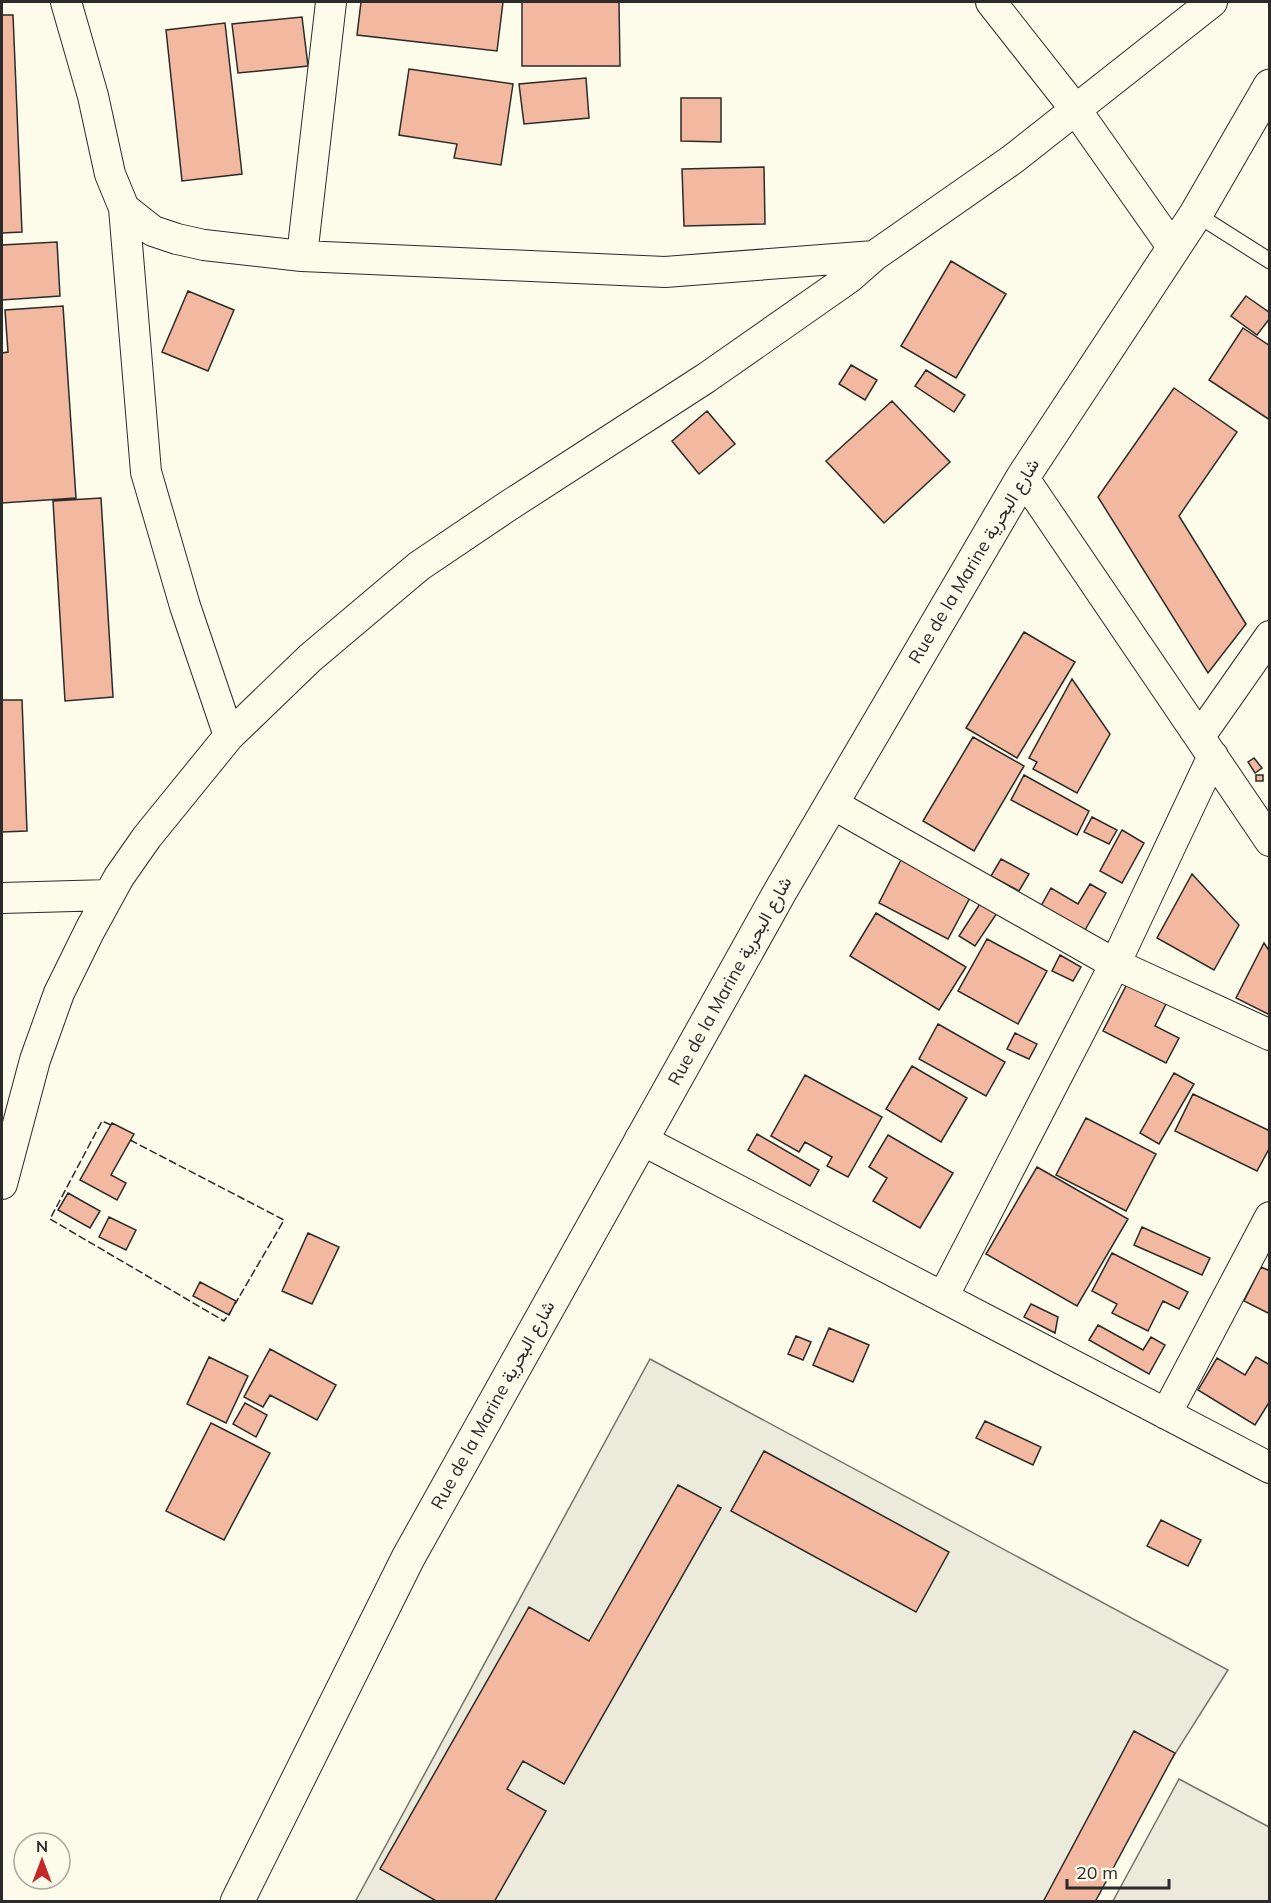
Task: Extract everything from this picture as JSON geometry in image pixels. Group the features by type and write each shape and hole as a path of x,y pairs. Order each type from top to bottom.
{"street":[{"path":"66,2 93,96 110,174 124,208 146,472 185,606 229,736"},
{"path":"302,256 331,2"},
{"path":"991,2 1076,110 1173,248"},
{"path":"2,1184 35,1060 59,993 109,895 147,837 229,736 310,658 419,566 706,378 849,278 874,256 1013,159 1212,2"},
{"name":"Rue de la Marine شارع البحرية","path":"237,1902 408,1558 640,1139 831,803 1023,477 1196,214 1269,86"},
{"path":"124,208 153,231 177,239 204,245 302,256 665,272 874,256"},
{"path":"1023,477 1207,746 1269,841"},
{"path":"943,1297 1115,964 1207,746 1269,636"},
{"path":"831,803 1115,964 1269,1035"},
{"path":"2,898 109,895"},
{"path":"640,1139 1269,1468"},
{"path":"1166,1414 1269,1217"}],"lane":[{"path":"1196,214 1269,261"}],"shaded area":[{"path":"650,1359 1228,1670 1082,1901 355,1902"},
{"path":"1179,1779 1269,1827 1269,1901 1113,1901"}],"building":[{"path":"361,2 503,2 497,51 357,35"},
{"path":"522,2 619,2 620,66 522,66"},
{"path":"2,15 13,15 22,232 2,233"},
{"path":"302,17 308,66 238,73 232,24"},
{"path":"225,23 242,174 182,181 166,30"},
{"path":"409,69 513,84 501,165 454,158 457,144 399,135"},
{"path":"586,78 589,118 524,124 519,84"},
{"path":"681,98 721,98 721,142 681,141"},
{"path":"764,167 765,224 684,226 682,169"},
{"path":"57,242 60,296 2,300 2,245"},
{"path":"951,261 1006,294 956,378 901,346"},
{"path":"188,291 234,310 208,371 162,352"},
{"path":"1246,296 1270,313 1270,318 1257,335 1231,316"},
{"path":"63,306 76,498 2,503 2,353 8,352 5,310"},
{"path":"1243,328 1270,346 1270,420 1209,380"},
{"path":"851,365 877,380 865,400 839,384"},
{"path":"926,370 965,395 954,412 915,386"},
{"path":"1174,388 1237,432 1179,516 1246,624 1208,673 1098,497"},
{"path":"892,401 950,462 884,523 826,461"},
{"path":"707,411 735,444 699,474 672,441"},
{"path":"101,498 113,697 65,701 53,501"},
{"path":"1024,632 1075,662 1017,758 966,728"},
{"path":"1072,679 1110,734 1077,793 1033,769 1037,762 1029,758"},
{"path":"2,700 22,700 27,831 2,832"},
{"path":"973,737 1024,766 974,851 923,821"},
{"path":"1254,758 1262,768 1255,773 1248,762"},
{"path":"1024,775 1089,811 1077,835 1011,800"},
{"path":"1256,775 1263,775 1263,781 1256,781"},
{"path":"1092,817 1117,830 1109,844 1084,832"},
{"path":"1122,830 1144,843 1122,883 1100,871"},
{"path":"903,856 973,892 948,939 879,903"},
{"path":"1001,859 1029,874 1019,891 991,876"},
{"path":"1192,874 1239,925 1214,970 1157,938"},
{"path":"1090,884 1106,893 1085,930 1041,906 1051,888 1078,904"},
{"path":"985,896 1001,907 975,946 959,936"},
{"path":"876,913 966,967 939,1010 850,956"},
{"path":"987,939 1047,971 1018,1024 958,991"},
{"path":"1264,943 1270,952 1270,1015 1236,998"},
{"path":"1060,955 1081,967 1073,981 1052,971"},
{"path":"1128,982 1167,1002 1155,1026 1179,1038 1166,1063 1103,1031"},
{"path":"938,1024 1005,1062 986,1096 919,1059"},
{"path":"1015,1033 1037,1044 1029,1059 1007,1049"},
{"path":"912,1066 967,1098 941,1142 886,1109"},
{"path":"1174,1073 1194,1084 1159,1144 1140,1133"},
{"path":"805,1075 882,1117 848,1177 827,1166 832,1157 805,1142 799,1152 771,1136"},
{"path":"1193,1094 1270,1131 1270,1147 1257,1171 1175,1131"},
{"path":"1086,1118 1156,1154 1126,1211 1056,1175"},
{"path":"112,1123 134,1134 111,1175 126,1183 117,1200 80,1180"},
{"path":"757,1134 819,1170 810,1186 748,1150"},
{"path":"888,1135 953,1173 920,1228 873,1201 887,1178 869,1167"},
{"path":"1037,1167 1128,1219 1077,1306 986,1254"},
{"path":"68,1193 100,1211 90,1228 58,1210"},
{"path":"109,1217 136,1230 126,1250 99,1237"},
{"path":"1142,1227 1210,1258 1202,1275 1134,1245"},
{"path":"308,1233 339,1247 312,1304 282,1291"},
{"path":"1112,1253 1188,1292 1179,1309 1163,1301 1148,1331 1112,1313 1117,1304 1092,1291"},
{"path":"1261,1267 1270,1271 1270,1314 1244,1301"},
{"path":"200,1282 236,1301 229,1315 193,1296"},
{"path":"1031,1304 1058,1317 1055,1333 1024,1317"},
{"path":"1098,1325 1143,1350 1151,1337 1165,1345 1149,1374 1089,1340"},
{"path":"829,1328 869,1345 853,1382 813,1365"},
{"path":"796,1336 811,1342 803,1360 788,1354"},
{"path":"270,1349 336,1385 317,1420 270,1395 263,1407 244,1397"},
{"path":"209,1357 248,1376 226,1423 187,1404"},
{"path":"1256,1357 1270,1365 1270,1401 1255,1425 1198,1390 1217,1358 1245,1375"},
{"path":"245,1403 267,1415 256,1437 233,1424"},
{"path":"985,1421 1041,1447 1033,1465 976,1438"},
{"path":"211,1423 270,1453 224,1540 166,1511"},
{"path":"764,1451 949,1552 916,1612 731,1511"},
{"path":"678,1485 721,1508 564,1784 523,1761 507,1789 546,1811 494,1902 438,1902 380,1869 529,1607 589,1641"},
{"path":"1161,1520 1201,1540 1188,1566 1147,1546"},
{"path":"1134,1731 1175,1753 1095,1902 1043,1902"}],"fence":[{"path":"111,1125 102,1121 50,1219 224,1321 231,1311"},
{"path":"130,1140 284,1220 235,1304"}]}
